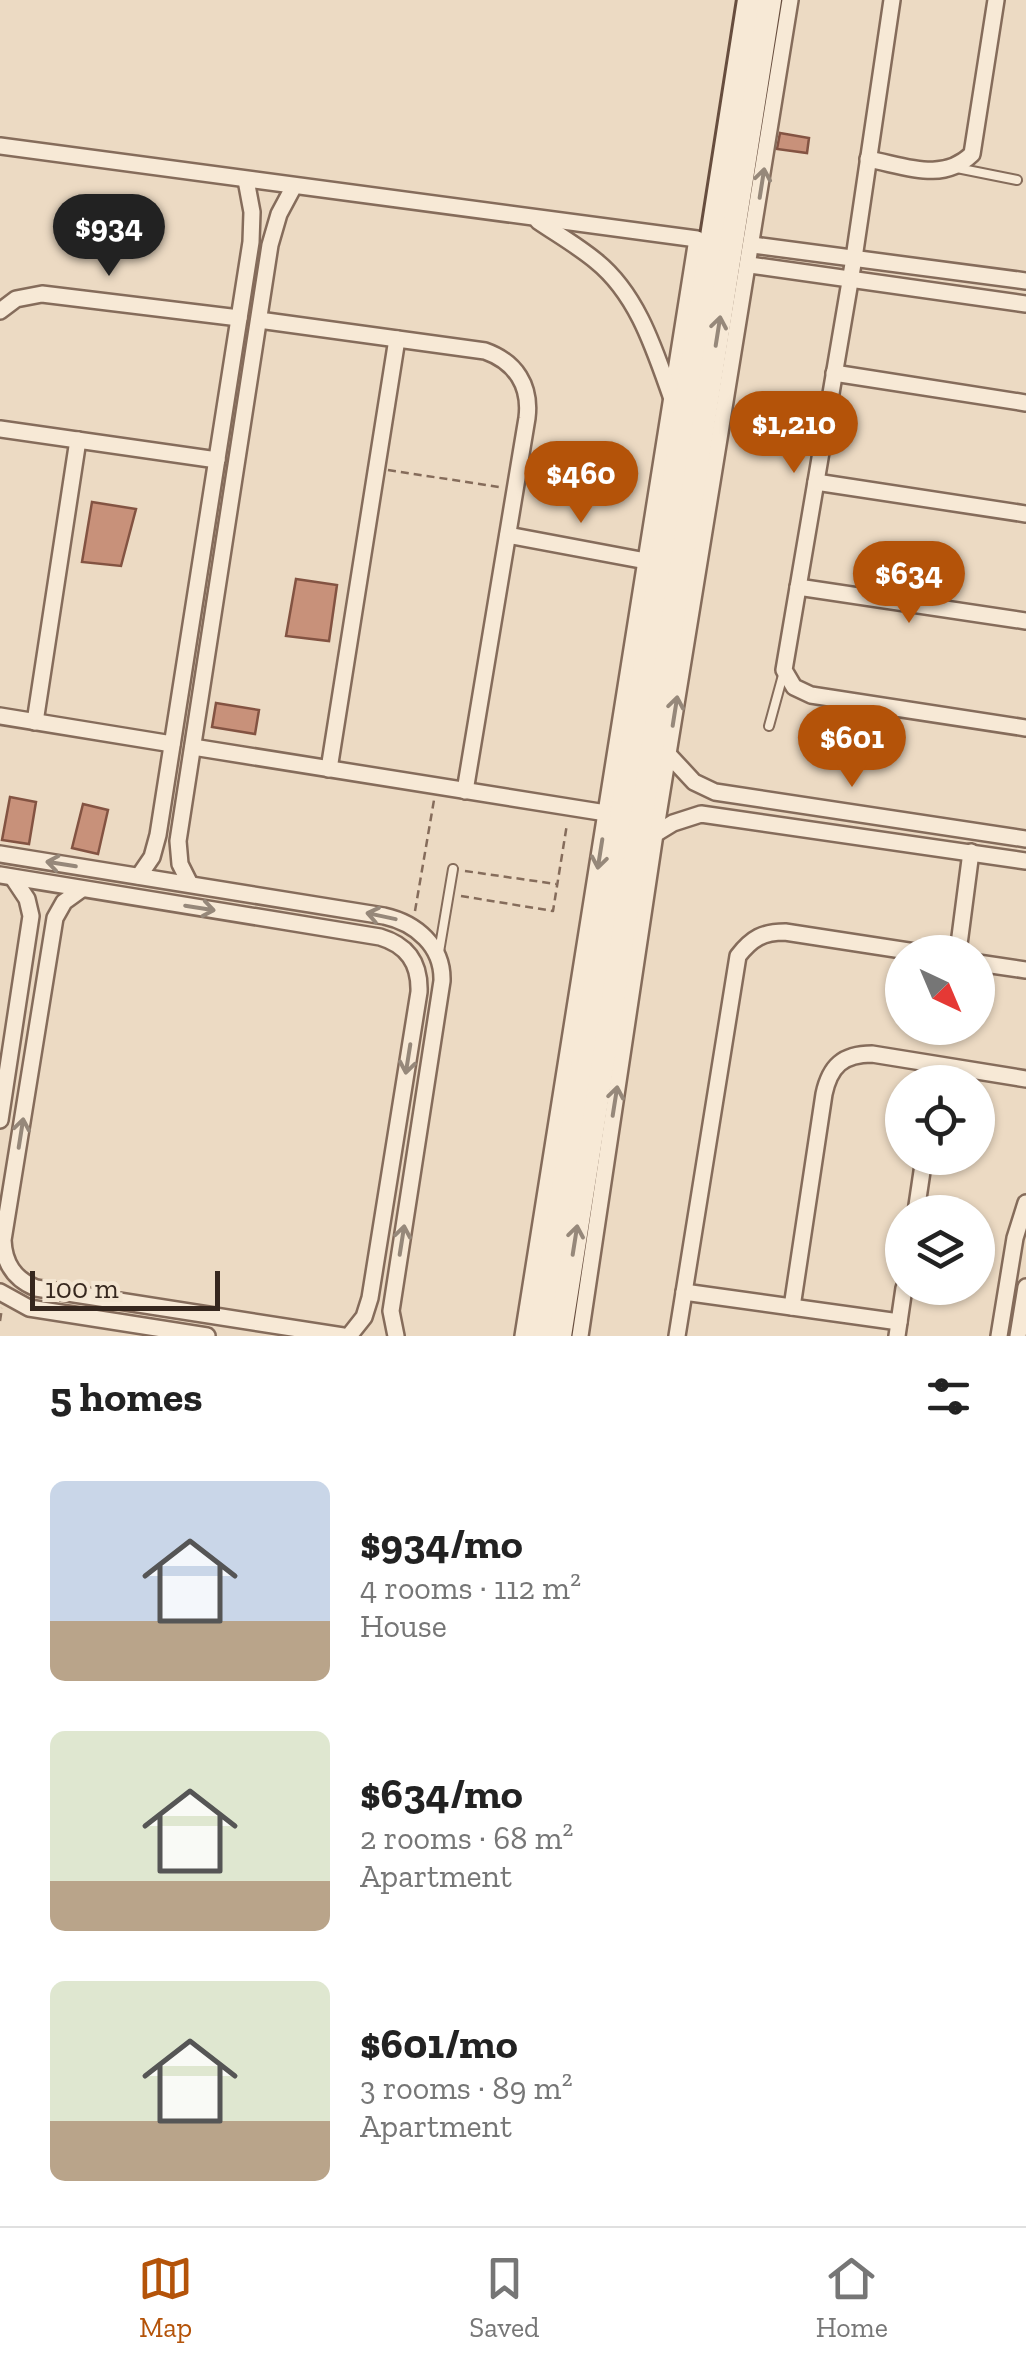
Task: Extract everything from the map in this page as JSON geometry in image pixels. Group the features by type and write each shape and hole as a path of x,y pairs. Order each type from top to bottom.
{"street":[{"path":"560,1336 723,242 749,0"},
{"path":"523,1336 606,813 770,0"},
{"path":"540,1336 641,644 646,561 672,397 723,242 790,0"},
{"path":"892,0 854,258 784,670 794,687 811,695 1026,728"},
{"path":"868,160 938,172 958,168 972,154 996,0"},
{"path":"0,146 1026,281"},
{"path":"0,159 26,150"},
{"path":"140,876 156,846 239,318 252,227 246,180"},
{"path":"190,884 180,864 178,848 193,747 274,230 294,186"},
{"path":"534,218 597,262 618,284 644,325 672,397"},
{"path":"723,242 750,265 1026,304"},
{"path":"580,1336 668,754 750,265"},
{"path":"0,311 16,299 42,294 239,318"},
{"path":"259,320 485,351 502,358 525,387 528,408 516,490 465,790"},
{"path":"329,768 397,339"},
{"path":"834,374 1026,403"},
{"path":"0,429 217,460"},
{"path":"35,722 78,440"},
{"path":"816,482 1026,514"},
{"path":"508,534 646,561"},
{"path":"798,587 1026,621"},
{"path":"0,716 172,744"},
{"path":"193,747 606,813"},
{"path":"668,754 684,774 704,787 753,798 1026,839"},
{"path":"752,819 753,798"},
{"path":"656,834 673,822 701,814 1026,861"},
{"path":"156,846 168,852 178,848"},
{"path":"960,935 971,852"},
{"path":"0,854 384,916 413,927 428,940 438,956 442,981 391,1311 396,1336"},
{"path":"6,876 380,936 397,944 416,964 419,992 368,1308 346,1336 36,1288 11,1270 3,1240 55,918 64,902 82,889"},
{"path":"0,1120 31,916 24,891 6,876"},
{"path":"31,916 42,911 55,918"},
{"path":"677,1336 738,956 750,941 767,932 885,947"},
{"path":"995,965 1026,970"},
{"path":"792,1307 828,1076 838,1062 854,1054 938,1065"},
{"path":"995,1074 1026,1079"},
{"path":"999,1336 1015,1238 1026,1204"},
{"path":"1018,1336 1026,1287"},
{"path":"0,1292 30,1308 206,1336"},
{"path":"684,1292 792,1307 898,1329"},
{"path":"368,1308 379,1314 391,1311"}],"lane":[{"path":"958,168 1016,180"},
{"path":"768,726 784,670"},
{"path":"438,956 452,869"}],"path":[{"path":"376,469 516,490"},
{"path":"413,927 437,786"},
{"path":"448,894 552,912 570,807"},
{"path":"452,869 557,884"}],"building":[{"path":"780,133 809,138 807,153 777,149"},
{"path":"92,502 136,509 121,566 82,562"},
{"path":"296,579 337,585 329,641 286,636"},
{"path":"216,703 259,710 255,734 212,727"},
{"path":"10,797 36,802 29,844 2,840"},
{"path":"83,804 108,810 98,854 72,848"}]}
